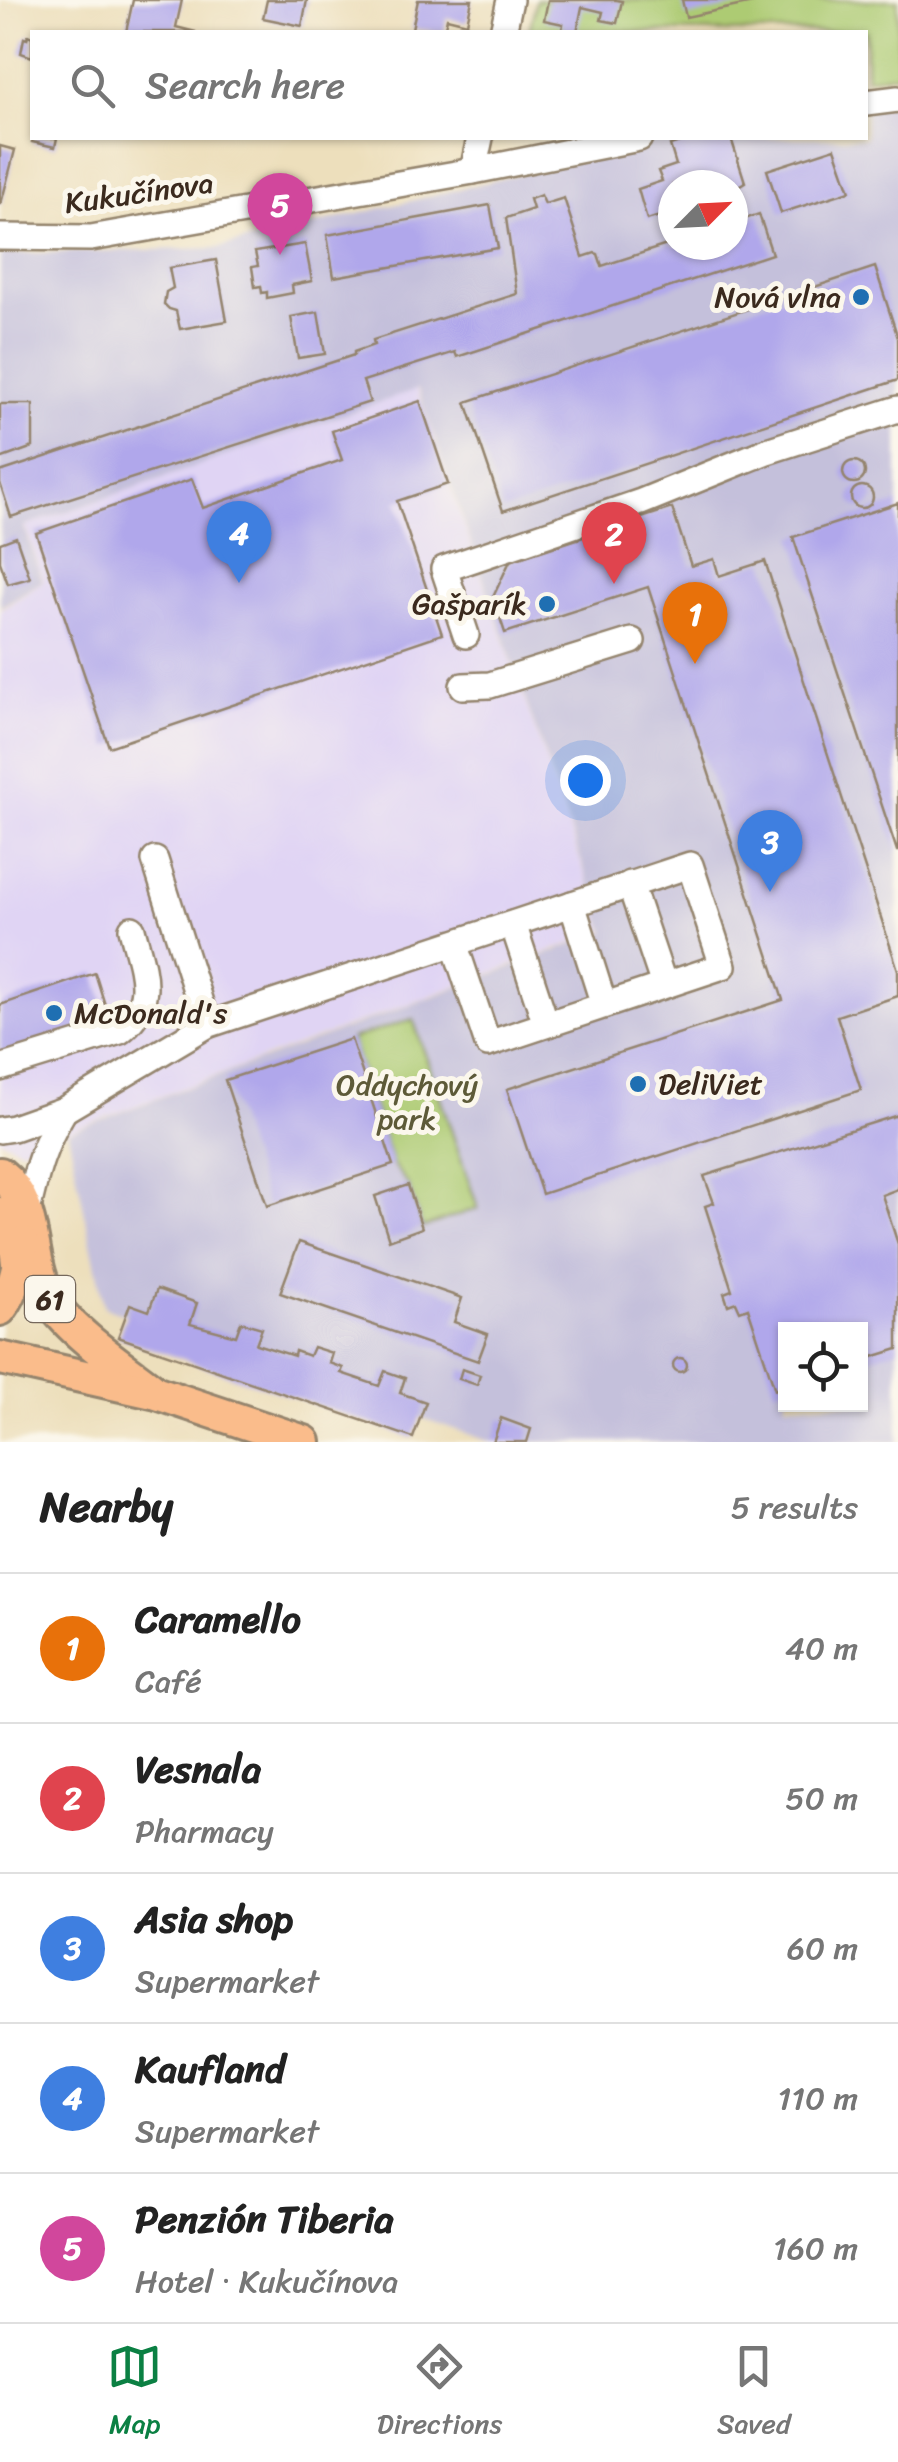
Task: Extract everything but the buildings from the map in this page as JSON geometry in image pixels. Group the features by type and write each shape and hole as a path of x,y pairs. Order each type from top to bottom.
{"main road":[{"name":"61","path":"0,1174 13,1184 10,1230 18,1252 24,1295 54,1331 104,1370"},
{"name":"61","path":"13,1213 52,1302 104,1370"},
{"name":"61","path":"0,1309 19,1270"},
{"name":"61","path":"0,1337 24,1342 104,1370 157,1394 304,1442"},
{"name":"61","path":"0,1358 104,1370"}],"street":[{"path":"503,30 510,0"},
{"path":"868,103 898,99"},
{"path":"473,171 480,140"},
{"name":"Kukučínova","path":"0,237 90,238 629,140"},
{"path":"466,635 444,569 641,502 767,451 898,409"},
{"path":"463,686 490,685 632,642"},
{"path":"155,860 207,1024"},
{"path":"4,1134 64,1110 207,1024 690,864 723,966 488,1044 454,944"},
{"path":"630,884 664,985"},
{"path":"572,904 604,1005"},
{"path":"513,924 546,1024"},
{"path":"0,1068 120,1031 134,1020 141,1010 144,988 132,929"},
{"path":"13,1213 64,1110"}],"shaded area":[{"path":"898,102 898,1442 491,1442 104,1307 68,1132 606,932 418,389 24,526 42,581 0,607 0,254 218,248 660,140 868,140 868,107"},
{"path":"417,389 605,931 20,1149 0,1139 0,609 43,581 25,526"}],"green space":[{"path":"536,0 898,0 898,74 868,78 868,30 529,30"},
{"name":"Oddychový park","path":"413,1019 478,1208 422,1228 408,1185 393,1165 351,1039"}],"place":[{"name":"Penzión Tiberia","path":"280,255"},
{"name":"Nová vlna","path":"861,297"},
{"name":"Kaufland","path":"239,583"},
{"name":"Vesnala","path":"614,584"},
{"name":"Gašparík","path":"547,604"},
{"name":"Caramello","path":"695,664"},
{"name":"Asia shop","path":"770,892"},
{"name":"McDonald's","path":"54,1013"},
{"name":"DeliViet","path":"638,1084"}]}
